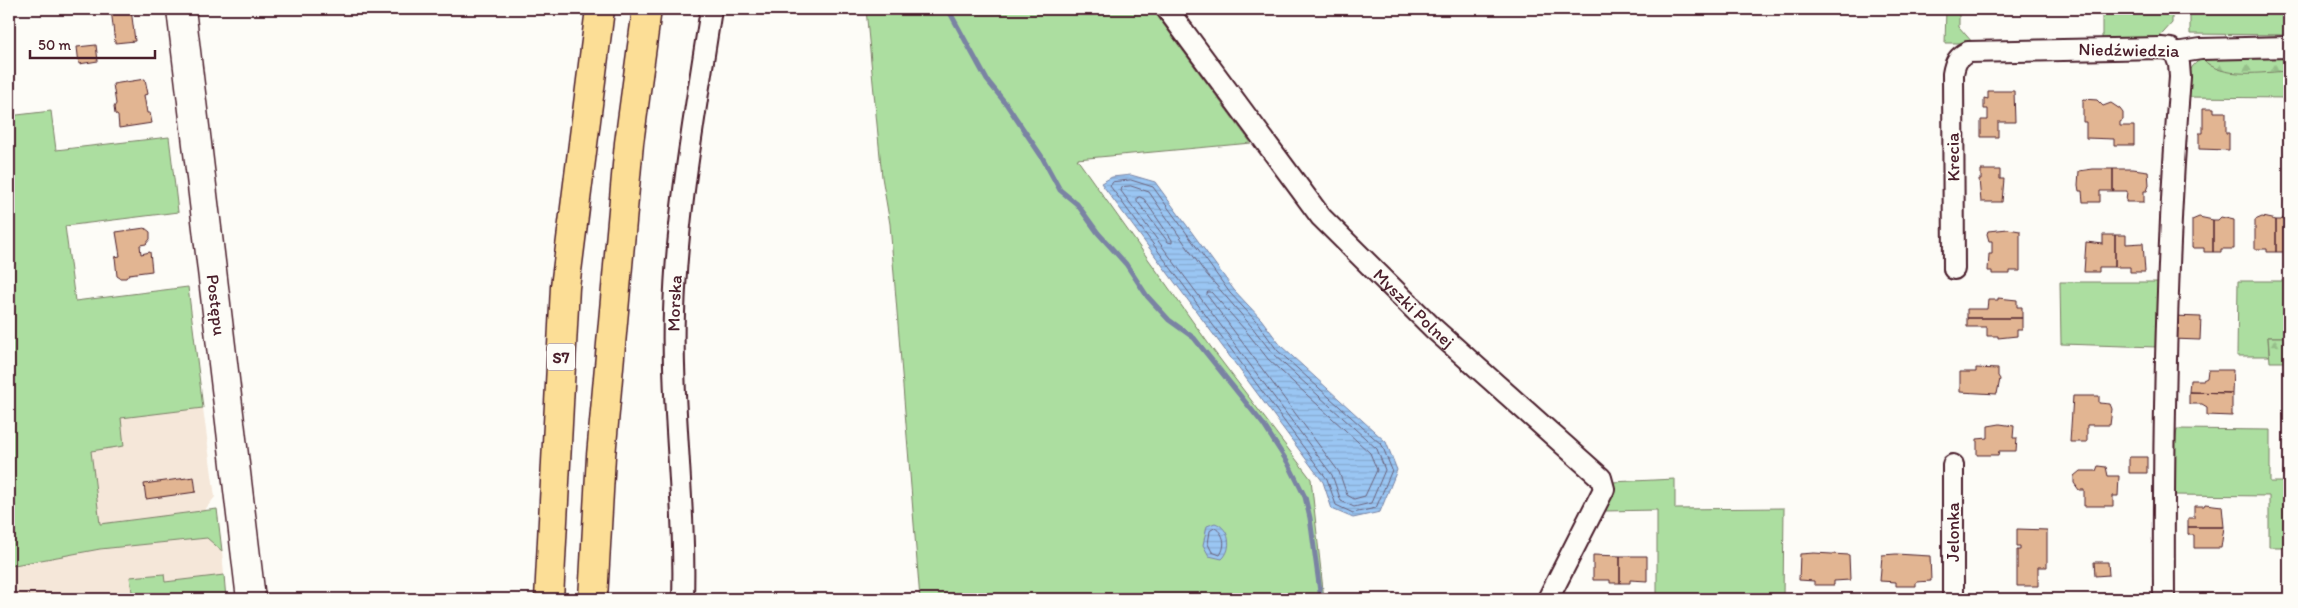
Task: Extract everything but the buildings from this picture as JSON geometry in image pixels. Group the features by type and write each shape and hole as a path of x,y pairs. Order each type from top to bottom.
{"highway":[{"name":"S7","path":"549,599 565,286 600,9"},
{"path":"593,599 602,456 629,143 647,9"}],"street":[{"name":"Postępu","path":"181,9 251,599"},
{"name":"Morska","path":"683,599 685,552 676,398 674,312 678,236 711,9"},
{"name":"Myszki Polnej","path":"1167,9 1321,217 1433,328 1601,478 1604,489 1548,599"},
{"name":"Niedźwiedzia","path":"1968,52 2161,48 2171,49 2175,53 2208,48 2289,47"},
{"name":"Krecia","path":"1954,269 1952,74 1957,59 1968,52"},
{"path":"2164,599 2167,272 2180,77 2179,64 2175,53"},
{"name":"Jelonka","path":"1953,465 1954,599"}],"shaded area":[{"path":"203,408 215,497 204,511 100,524 91,451 124,446 120,418"},
{"path":"208,538 222,551 224,575 164,582 164,574 131,577 133,599 9,599 9,566 100,549"}],"green space":[{"path":"866,9 1152,9 1251,143 1077,159 1213,350 1311,479 1324,599 920,599 890,224 882,177"},
{"path":"1946,9 1959,9 1959,27 1973,43 1945,43"},
{"path":"2102,9 2172,9 2172,23 2156,41 2102,42"},
{"path":"2190,9 2289,9 2289,35 2190,34"},
{"path":"2289,52 2289,71 2231,72 2211,66 2203,59 2215,55"},
{"path":"2203,59 2210,65 2231,72 2289,71 2289,98 2184,97 2191,70 2198,61"},
{"path":"51,111 56,150 169,137 178,212 65,226 75,301 188,287 203,408 121,418 124,446 91,451 100,524 217,509 222,551 207,538 100,549 9,566 9,116"},
{"path":"2238,281 2289,281 2289,337 2268,337 2269,356 2237,356"},
{"path":"2060,282 2160,282 2157,347 2061,344"},
{"path":"2268,337 2289,337 2289,362 2270,362"},
{"path":"2177,429 2270,430 2270,482 2289,482 2289,547 2269,547 2269,496 2173,495 2172,475"},
{"path":"1675,479 1675,509 1784,508 1783,599 1657,599 1657,510 1605,511 1595,517 1612,482"},
{"path":"164,574 165,582 224,575 226,599 133,599 130,577"},
{"path":"806,594 806,599 764,599"}],"water":[{"path":"1131,175 1155,182 1234,290 1261,319 1281,346 1386,442 1397,470 1380,512 1353,518 1332,509 1323,482 1101,183 1112,177"},
{"path":"1215,523 1224,529 1228,539 1228,550 1222,559 1209,556 1203,545 1207,526"}],"waterway":[{"path":"948,9 987,80 1007,105 1042,157 1060,190 1077,204 1098,233 1126,264 1147,296 1169,320 1194,338 1263,424 1288,463 1305,497 1310,518 1321,599"}]}
